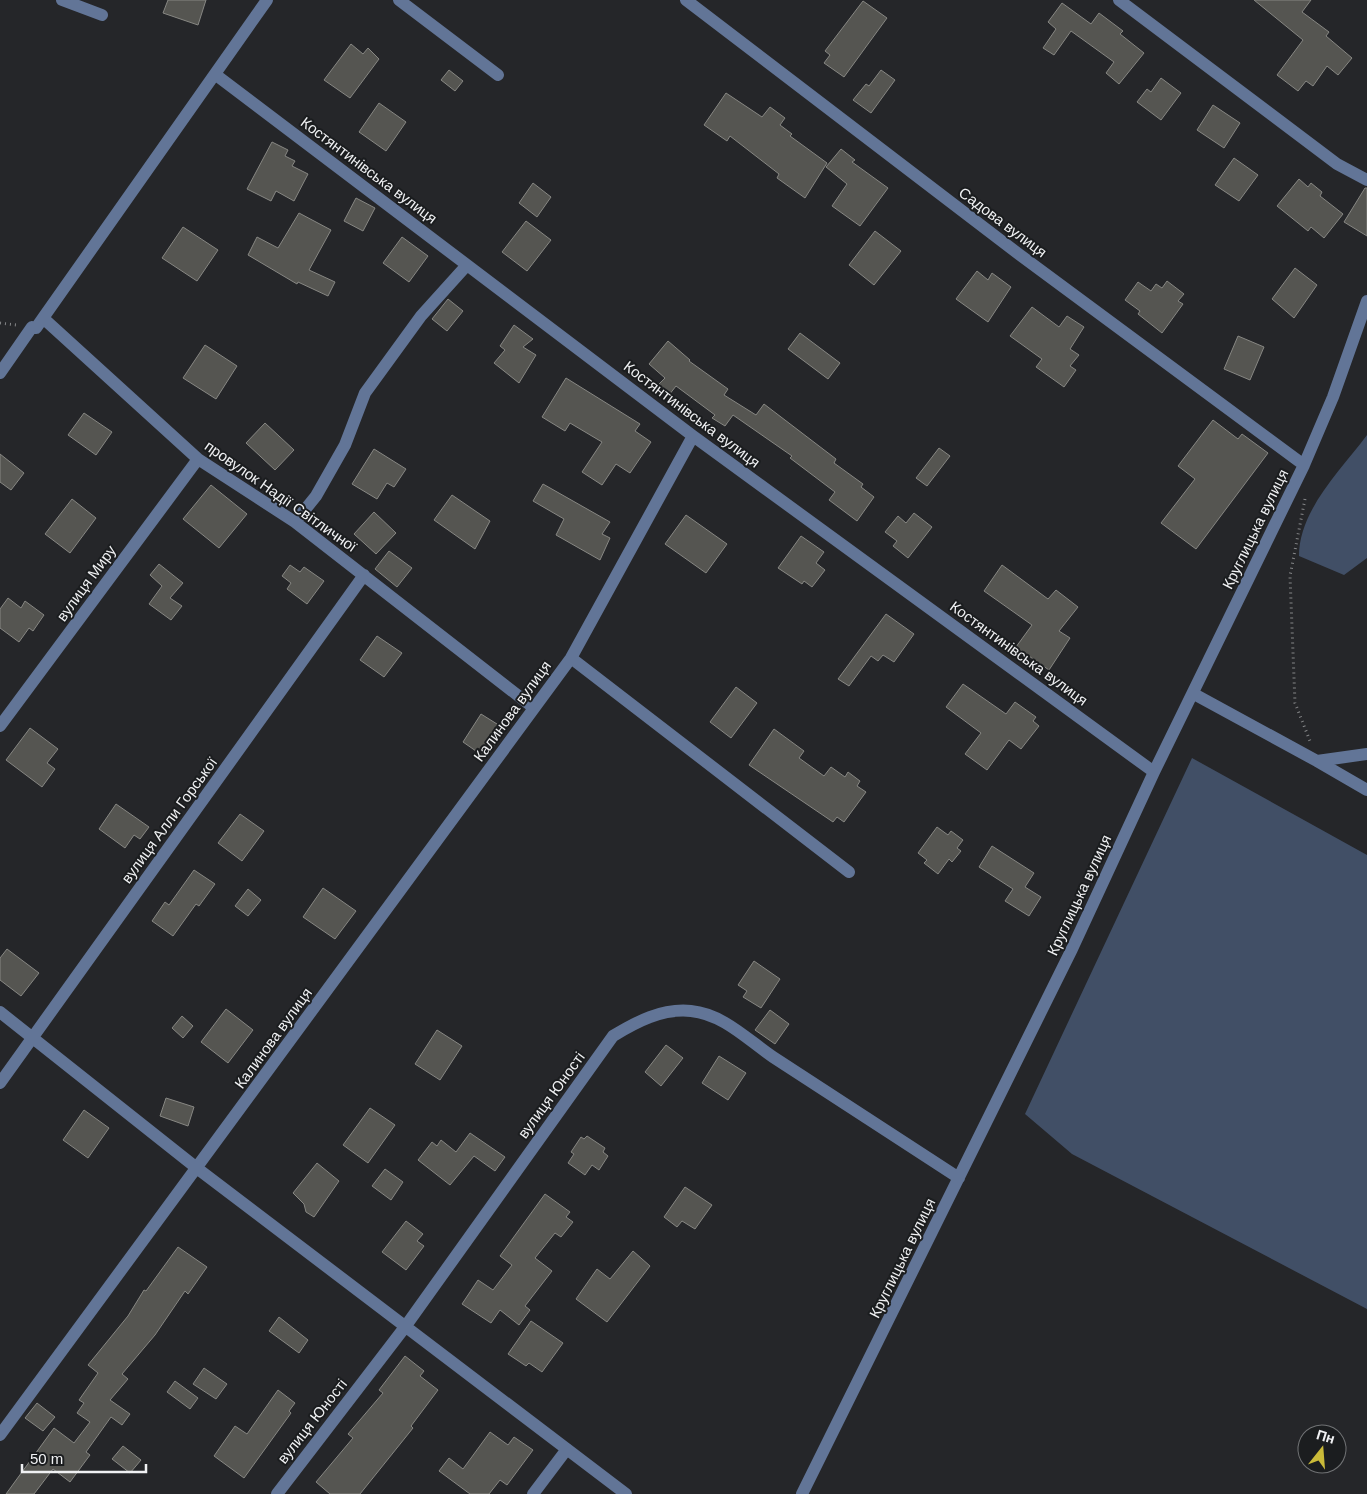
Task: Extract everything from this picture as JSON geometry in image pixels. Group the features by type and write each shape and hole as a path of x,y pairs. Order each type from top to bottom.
{"street":[{"path":"62,0 102,14"},
{"path":"0,373 32,327 36,328 267,0"},
{"path":"400,0 498,75"},
{"name":"Садова вулиця","path":"686,0 1020,256 1304,465"},
{"path":"1119,0 1337,164 1367,180"},
{"name":"Костянтинівська вулиця","path":"216,75 692,436 1154,772"},
{"path":"295,522 316,496 345,446 366,393 421,316 467,265"},
{"name":"Круглицька вулиця","path":"802,1494 1068,958 1154,772 1194,694 1304,465 1334,397 1367,301"},
{"name":"провулок Надії Світличної","path":"43,318 198,459 295,522 534,708"},
{"name":"Калинова вулиця","path":"0,1435 198,1169 571,658 692,436"},
{"name":"вулиця Миру","path":"0,726 198,459"},
{"name":"вулиця Алли Горської","path":"0,1083 364,575"},
{"path":"571,658 849,872"},
{"path":"1194,694 1367,790"},
{"path":"1317,761 1367,754"},
{"name":"вулиця Юності","path":"277,1494 405,1326 613,1036 638,1021 660,1014 691,1011 720,1019 772,1056 959,1178"},
{"path":"0,1012 198,1169 626,1494"},
{"path":"533,1494 567,1449"}],"path":[{"path":"1306,491 1290,576 1295,702 1317,761"}],"shaded area":[{"path":"1367,435 1367,558 1344,575 1299,556 1301,539 1306,523 1323,491"},
{"path":"1192,758 1367,855 1367,1309 1072,1154 1025,1114"}],"building":[{"path":"168,0 206,0 198,25 163,13"},
{"path":"1254,0 1311,0 1302,12 1329,32 1326,36 1352,58 1338,75 1327,66 1313,86 1306,81 1298,91 1277,75 1303,40"},
{"path":"863,1 887,18 844,77 824,63 830,55 825,51"},
{"path":"1062,3 1091,24 1099,13 1123,31 1120,34 1144,53 1119,84 1106,73 1114,62 1071,31 1054,55 1043,48 1056,29 1048,22"},
{"path":"351,44 363,54 368,48 379,59 350,98 324,80"},
{"path":"449,70 463,81 455,91 441,80"},
{"path":"881,70 895,80 871,113 853,100 866,84 869,86"},
{"path":"1161,78 1181,93 1161,120 1137,102 1147,89 1151,92"},
{"path":"726,93 762,117 770,107 785,118 780,125 792,134 790,136 827,163 805,198 777,178 779,174 730,136 727,141 704,125"},
{"path":"379,103 406,122 386,151 359,132"},
{"path":"1213,105 1240,123 1224,148 1197,130"},
{"path":"272,142 288,150 285,156 295,161 292,166 308,174 294,201 276,191 271,201 247,189"},
{"path":"841,149 855,160 852,162 888,188 860,226 832,206 847,184 826,167"},
{"path":"1234,158 1258,175 1239,201 1215,185"},
{"path":"1299,179 1308,187 1311,183 1322,192 1320,196 1343,214 1324,238 1311,227 1308,231 1277,206"},
{"path":"533,183 551,197 537,217 519,203"},
{"path":"1365,188 1367,188 1367,236 1344,222"},
{"path":"356,198 375,208 363,231 344,221"},
{"path":"299,213 331,230 309,270 335,282 328,296 298,282 297,284 248,255 257,237 278,248"},
{"path":"526,221 551,240 527,271 502,252"},
{"path":"183,227 218,250 197,281 162,258"},
{"path":"875,231 901,251 874,285 849,265"},
{"path":"402,237 428,256 409,282 383,263"},
{"path":"1295,268 1317,285 1294,318 1272,299"},
{"path":"977,271 988,280 992,273 1011,287 988,322 956,299"},
{"path":"1167,281 1184,294 1178,301 1183,304 1162,333 1138,314 1140,311 1125,300 1138,282 1151,291 1156,284 1162,288"},
{"path":"448,299 463,311 447,331 432,319"},
{"path":"1032,307 1059,327 1067,316 1084,327 1070,349 1079,355 1070,366 1076,370 1064,387 1036,367 1042,359 1010,336"},
{"path":"514,325 533,339 523,347 536,355 519,383 494,363 505,350 500,346"},
{"path":"800,333 840,363 828,379 788,349"},
{"path":"1238,336 1264,347 1250,380 1224,369"},
{"path":"668,341 689,361 728,389 724,395 756,415 764,404 836,459 834,463 863,484 861,487 874,497 857,521 829,500 835,492 790,458 792,456 733,415 725,426 712,418 715,415 676,386 669,395 658,385 665,378 649,364"},
{"path":"205,345 237,366 216,399 183,378"},
{"path":"566,378 640,424 635,431 651,442 630,473 616,464 602,485 582,472 602,442 570,423 565,431 542,417"},
{"path":"84,413 112,432 96,455 68,435"},
{"path":"1213,420 1238,439 1242,434 1268,453 1196,549 1161,523 1195,479 1178,466"},
{"path":"265,423 294,450 275,470 246,443"},
{"path":"939,448 950,456 927,486 916,478"},
{"path":"374,449 406,469 394,487 387,483 377,499 352,484"},
{"path":"0,454 24,473 11,490 0,482"},
{"path":"543,484 610,522 602,534 610,538 600,560 556,535 564,519 533,501"},
{"path":"211,485 247,514 219,548 183,519"},
{"path":"452,495 490,521 475,549 434,520"},
{"path":"72,499 96,518 70,553 45,534"},
{"path":"374,512 396,533 376,554 354,534"},
{"path":"914,513 932,527 908,558 893,546 897,541 885,532 898,516 906,523"},
{"path":"686,515 727,544 706,573 665,544"},
{"path":"801,536 824,552 816,563 825,570 812,587 804,581 802,584 778,568"},
{"path":"389,551 412,568 397,587 375,569"},
{"path":"159,564 183,583 170,598 182,606 171,620 149,604 162,586 150,575"},
{"path":"290,565 300,572 304,567 324,581 307,604 287,589 291,583 282,576"},
{"path":"1002,565 1048,599 1056,590 1078,607 1059,631 1070,638 1049,670 1016,647 1032,625 984,591"},
{"path":"8,598 21,608 25,601 44,615 33,631 29,628 19,642 0,628 0,609"},
{"path":"886,614 914,634 894,662 883,655 878,661 871,656 849,686 838,679"},
{"path":"377,636 402,653 384,677 360,660"},
{"path":"963,684 1006,714 1015,702 1036,717 1033,721 1039,726 1021,749 1009,740 987,770 965,754 981,733 946,707"},
{"path":"736,687 757,703 731,738 710,722"},
{"path":"481,714 505,729 486,758 463,742"},
{"path":"30,728 58,749 47,763 55,769 42,787 6,760"},
{"path":"774,729 804,751 799,758 824,776 831,767 845,777 848,772 860,781 857,786 866,792 844,822 837,817 833,822 749,765"},
{"path":"116,804 149,827 140,839 134,835 125,848 99,829"},
{"path":"240,814 264,831 242,861 218,843"},
{"path":"937,827 948,835 951,831 963,840 957,848 961,851 952,862 949,859 938,874 924,863 927,860 918,853"},
{"path":"992,846 1034,873 1025,887 1041,897 1029,916 1005,901 1013,889 979,867"},
{"path":"194,870 215,884 199,906 196,904 173,936 152,921 165,902 169,905"},
{"path":"323,888 356,911 335,939 303,917"},
{"path":"248,889 261,900 248,916 235,906"},
{"path":"7,949 39,973 21,996 0,980 0,958"},
{"path":"754,961 780,979 761,1008 743,997 747,991 738,985"},
{"path":"226,1009 253,1030 228,1063 201,1042"},
{"path":"770,1010 789,1024 775,1044 755,1030"},
{"path":"182,1016 193,1026 183,1038 172,1028"},
{"path":"437,1030 462,1046 440,1080 415,1064"},
{"path":"666,1045 683,1058 661,1086 645,1072"},
{"path":"719,1056 746,1073 728,1100 702,1083"},
{"path":"166,1098 194,1107 188,1126 160,1116"},
{"path":"370,1108 395,1125 368,1163 343,1145"},
{"path":"84,1110 109,1128 88,1158 63,1140"},
{"path":"470,1133 505,1157 495,1171 474,1156 450,1185 418,1160 432,1142 437,1146 441,1140 456,1152"},
{"path":"587,1136 605,1148 603,1152 608,1156 599,1170 592,1165 585,1175 568,1163 574,1154 571,1152 581,1137 584,1139"},
{"path":"317,1163 339,1181 314,1217 306,1212 304,1204 293,1193"},
{"path":"385,1169 403,1182 391,1200 372,1186"},
{"path":"685,1187 712,1205 695,1229 682,1221 677,1227 664,1217"},
{"path":"545,1194 570,1212 566,1217 573,1222 561,1237 555,1233 535,1258 552,1271 525,1306 530,1310 519,1325 500,1310 491,1323 462,1304 478,1280 493,1290 512,1265 500,1256"},
{"path":"406,1221 423,1234 417,1241 424,1246 406,1270 382,1252"},
{"path":"178,1247 207,1267 188,1294 185,1291 155,1335 122,1374 128,1379 110,1400 130,1414 122,1425 111,1417 86,1452 90,1455 70,1482 53,1469 34,1494 6,1494 54,1428 74,1443 90,1422 77,1413 84,1403 79,1400 98,1373 88,1365 128,1316 144,1290 146,1291"},
{"path":"633,1251 650,1266 607,1322 576,1299 597,1269 610,1279"},
{"path":"279,1317 308,1340 299,1353 269,1331"},
{"path":"531,1321 563,1343 542,1372 529,1363 526,1366 508,1354"},
{"path":"405,1356 424,1371 420,1376 438,1390 411,1426 413,1428 360,1494 330,1494 316,1482 353,1438 348,1434 383,1393 379,1390"},
{"path":"204,1368 227,1384 216,1399 193,1384"},
{"path":"175,1381 198,1398 190,1409 167,1392"},
{"path":"278,1390 295,1403 289,1411 291,1413 244,1478 214,1456 235,1426 247,1434"},
{"path":"37,1403 55,1417 43,1431 25,1418"},
{"path":"490,1432 508,1445 514,1437 533,1450 507,1485 500,1480 489,1494 470,1494 439,1471 449,1458 463,1469"},
{"path":"123,1446 141,1460 130,1473 112,1459"}]}
